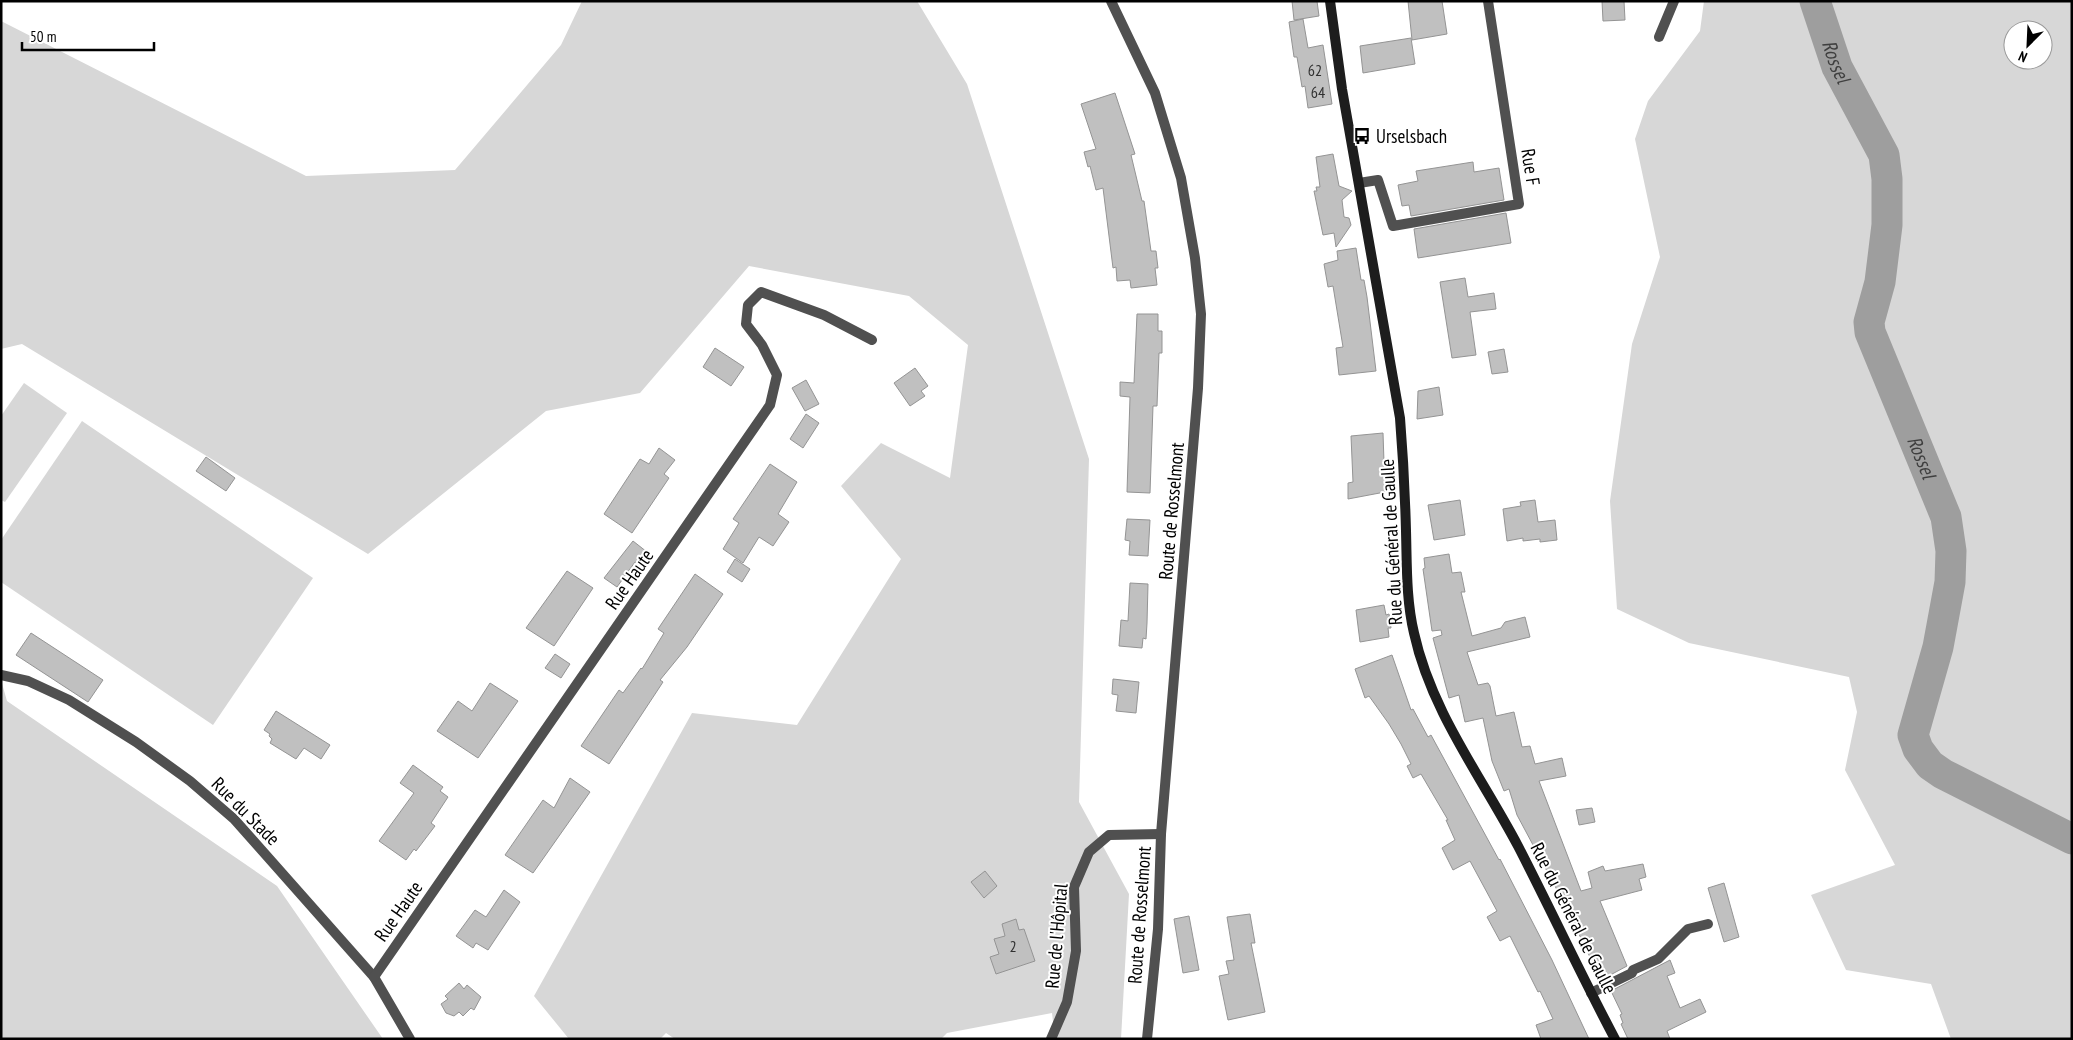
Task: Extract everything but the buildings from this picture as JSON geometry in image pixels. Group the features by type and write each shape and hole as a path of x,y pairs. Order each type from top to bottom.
{"main road":[{"name":"Rue du Général de Gaulle","path":"1330,1 1342,89 1400,418 1404,468 1408,593 1413,631 1419,655 1429,683 1451,731 1517,845 1615,1039"}],"street":[{"name":"Route de Rosselmont","path":"1111,1 1155,93 1181,178 1195,258 1201,314 1198,388 1161,834 1158,929 1147,1039"},
{"name":"Rue F","path":"1359,183 1378,180 1393,226 1519,204 1488,1"},
{"path":"1659,37 1674,1"},
{"name":"Rue Haute","path":"374,977 770,405 777,375 762,345 746,324 748,305 761,292 824,315 872,340"},
{"name":"Rue du Stade","path":"1,675 28,681 69,700 136,742 190,781 234,819 374,977 410,1039"},
{"name":"Rue de l'Hôpital","path":"1051,1039 1067,1002 1076,951 1074,887 1089,852 1110,835 1161,834"},
{"path":"1591,993 1632,973 1633,970 1658,959 1688,929 1708,924"}],"shaded area":[{"path":"582,1 917,1 967,84 1089,459 1079,802 1129,894 1121,1039 1055,1039 1052,1013 947,1033 941,1039 675,1039 666,1033 660,1039 569,1039 534,996 692,713 797,725 901,559 841,486 881,443 950,478 968,345 909,296 749,266 640,393 546,411 368,554 22,344 1,349 1,21 306,176 455,170 561,45"},
{"path":"1704,1 2072,1 2072,1039 1951,1039 1931,984 1846,970 1811,895 1895,865 1845,770 1857,712 1849,677 1689,643 1617,609 1610,501 1632,344 1660,257 1635,139 1648,101 1700,31"},
{"path":"24,383 67,413 5,502 1,500 1,416"},
{"path":"82,421 313,578 213,725 1,582 1,540"},
{"path":"1,680 7,701 277,886 383,1039 1,1039"}],"waterway":[{"name":"Rossel","path":"1815,1 1837,67 1884,155 1887,179 1887,225 1880,282 1869,322 1870,332 1946,517 1951,551 1950,582 1938,647 1913,735 1918,749 1930,765 1943,774 2072,839"}],"place":[{"name":"Urselsbach","path":"1362,136"}]}
